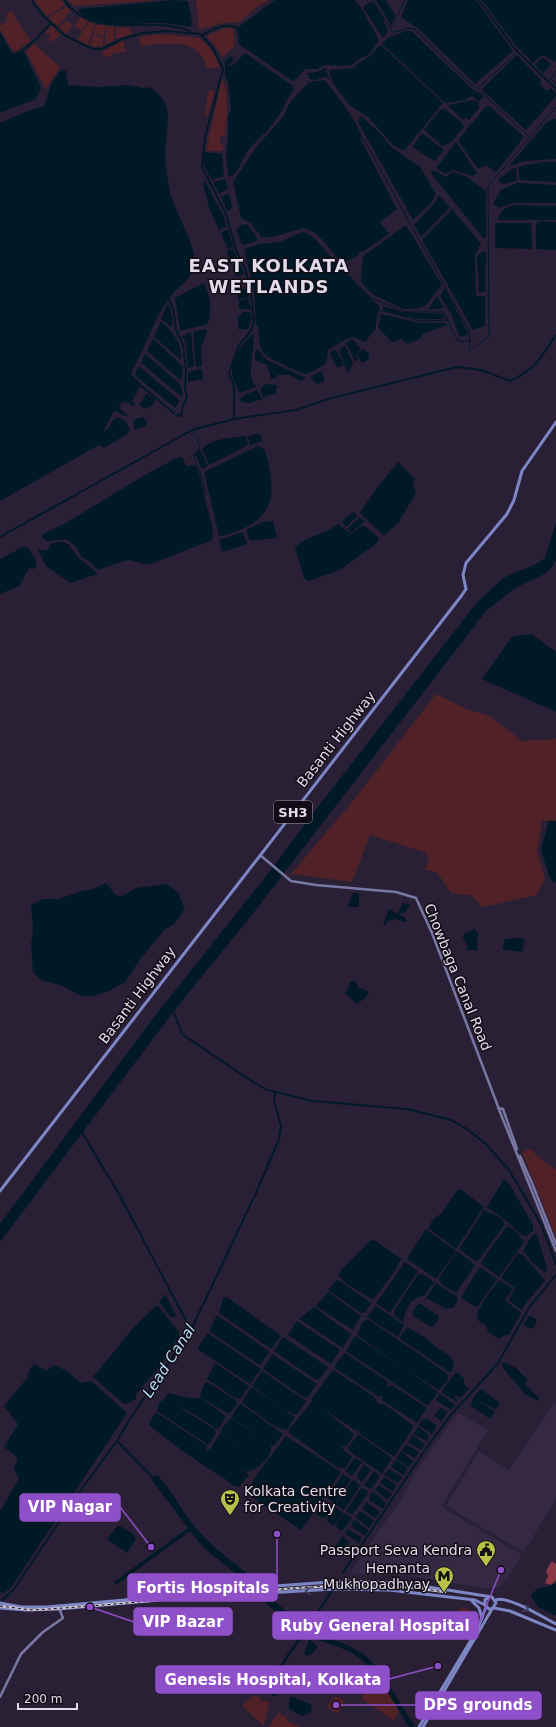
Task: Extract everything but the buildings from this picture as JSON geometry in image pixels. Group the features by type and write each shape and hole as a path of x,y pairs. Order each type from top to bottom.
{"main road":[{"name":"Basanti Highway","path":"0,1191 462,595 466,589 463,569 467,560 507,514 514,500 522,471 556,422"},
{"name":"Chowbaga Canal Road","path":"260,855 282,875 291,880 308,884 396,892 416,898 432,933 498,1108"},
{"path":"498,1108 502,1109 506,1116 518,1153 532,1183 556,1244"},
{"path":"498,1108 556,1251"},
{"path":"59,1607 266,1586 346,1581 401,1583 489,1597 496,1600 502,1598 556,1624"},
{"path":"1,1608 31,1609 270,1591 399,1591 472,1601 475,1600 485,1606 510,1611 556,1630"},
{"path":"419,1727 482,1620 485,1600 489,1597"},
{"path":"423,1727 493,1608 496,1600"},
{"path":"472,1601 480,1610 482,1620"},
{"path":"2,1604 21,1609"},
{"path":"0,1697 21,1654 43,1632 63,1618 59,1607"}],"shaded area":[{"path":"34,0 62,0 65,5 47,17"},
{"path":"68,0 159,0 74,6"},
{"path":"196,0 269,0 257,7 240,22 222,23 202,29 199,28"},
{"path":"66,7 71,10 58,26 50,20 49,17"},
{"path":"12,11 31,41 14,52 0,30 0,26 7,21 6,15"},
{"path":"81,17 88,21 82,31 74,26"},
{"path":"66,20 73,26 66,34 59,27"},
{"path":"89,22 95,24 88,45 77,40"},
{"path":"96,25 105,25 104,36 93,35"},
{"path":"52,26 56,30 52,34 57,31 60,34 53,42 48,39 51,35 45,33"},
{"path":"106,26 114,27 114,40 105,45"},
{"path":"116,27 130,28 131,34 116,39"},
{"path":"225,28 233,28 235,46 223,57 207,36"},
{"path":"163,34 199,38 212,51 219,68 206,68 204,60 200,54 193,48 179,44 155,44 141,47 139,37"},
{"path":"93,36 103,37 103,46 90,46"},
{"path":"123,41 126,52 113,53 112,56 104,57 103,51"},
{"path":"34,44 60,67 46,89 26,52"},
{"path":"222,79 226,90 227,106 225,135 220,137 220,142 223,145 222,151 206,151"},
{"path":"211,90 214,90 214,94 207,117 205,116 208,93"},
{"path":"436,694 466,709 490,716 522,741 556,739 556,821 542,821 537,851 545,879 536,895 483,907 469,894 464,895 451,893 437,872 425,870 429,858 424,852 370,835 352,882 291,874 353,801"},
{"path":"531,1149 538,1157 556,1170 556,1238 522,1152"},
{"path":"554,1403 556,1404 556,1499 524,1552 446,1506 479,1451 509,1470"},
{"path":"458,1413 488,1430 443,1504 445,1509 522,1555 507,1579 501,1586 495,1588 481,1588 396,1575 350,1574 396,1508 418,1468"},
{"path":"552,1561 556,1564 556,1580 551,1585 545,1583 548,1576 546,1571"},
{"path":"461,1607 476,1612 479,1621 468,1641 448,1630"},
{"path":"374,1676 379,1676 400,1709 394,1721 362,1699 365,1689"},
{"path":"253,1696 260,1697 261,1702 269,1701 264,1726 242,1706"},
{"path":"339,1697 345,1702 337,1714 327,1707 333,1698"},
{"path":"278,1713 287,1717 286,1720 300,1727 269,1727"}],"water":[{"path":"174,0 188,1 192,22 191,27 164,23 116,24 103,22 92,20 84,16 78,9"},
{"path":"275,0 354,0 361,7 379,40 370,54 357,60 351,66 324,65 317,69 305,69 294,81 291,80 239,44 237,28"},
{"path":"376,0 386,0 395,15 391,26"},
{"path":"408,0 476,0 513,51 475,84 420,30 401,17"},
{"path":"482,0 556,0 556,61 555,62 545,56 541,56 533,63 520,49 518,49"},
{"path":"372,1 383,18 388,32 383,38 364,9 364,6"},
{"path":"405,31 411,31 471,88 484,96 479,102 472,96 465,100 445,103 383,45 383,42 388,38"},
{"path":"0,32 12,53 16,53 23,49 41,88 36,99 0,113"},
{"path":"381,45 443,103 404,151 393,145 369,118 348,104 333,83 329,70 353,68 369,57 378,46"},
{"path":"245,53 292,85 294,89 274,123 254,143 235,173 229,177 226,157 228,116 231,108 228,81 225,77 225,60 231,56 234,60 227,67 233,65"},
{"path":"517,55 541,80 540,85 547,91 551,88 556,93 556,96 526,130 483,91 483,88"},
{"path":"541,58 544,58 551,64 543,73 535,65"},
{"path":"325,68 330,79 325,77 316,80 310,79 307,73 317,72"},
{"path":"61,70 66,71 68,85 100,87 128,85 144,88 149,87 163,100 167,108 168,115 165,151 169,187 171,196 193,249 194,267 188,278 173,293 162,309 131,374 141,384 132,401 135,404 133,406 125,401 119,405 120,409 127,415 127,417 116,411 113,412 103,432 109,428 111,422 117,417 124,420 130,429 127,434 104,448 99,445 0,501 0,123 25,112 44,106 52,82"},
{"path":"324,80 339,98 356,123 361,135 361,140 397,209 380,222 389,234 364,251 359,252 359,255 342,263 325,242 315,233 303,228 273,237 261,237 251,223 241,218 233,182 257,146 283,117 290,102 309,82"},
{"path":"472,100 478,102 479,108 469,120 466,117 463,120 448,106 448,105"},
{"path":"486,106 489,106 522,135 523,138 496,172 486,165 478,169 459,142 459,139"},
{"path":"444,108 462,123 464,127 451,142 442,146 424,130 440,110"},
{"path":"361,116 380,133 390,146 420,167 436,194 431,203 413,220 358,122"},
{"path":"552,119 556,119 556,159 524,161 509,166 545,124"},
{"path":"422,133 444,150 435,161 412,147"},
{"path":"456,142 477,173 473,176 453,170 445,174 436,168"},
{"path":"205,152 222,154 224,176 212,180 206,170 203,159"},
{"path":"543,162 556,162 556,182 520,180 518,169 521,166"},
{"path":"516,167 516,181 503,184 498,180 510,170"},
{"path":"433,170 446,177 453,172 467,177 486,191 486,237 484,239 434,177 431,172"},
{"path":"225,179 228,188 219,194 213,182"},
{"path":"205,182 225,219 226,227 219,230 209,208 203,183"},
{"path":"517,183 556,185 556,203 512,203 500,208 493,204 501,190"},
{"path":"227,194 230,195 232,208 227,211 221,197"},
{"path":"439,195 450,207 421,237 414,225 434,204"},
{"path":"515,205 556,206 556,220 497,220 503,210"},
{"path":"452,209 481,244 475,255 476,296 485,296 485,326 473,330 422,240"},
{"path":"540,221 556,222 556,250 536,249 536,223"},
{"path":"495,223 531,223 532,249 495,248"},
{"path":"247,224 257,238 257,241 244,245 242,244 236,230 241,225"},
{"path":"406,225 442,285 426,305 420,308 403,309 372,294 361,282 363,256"},
{"path":"228,230 233,246 228,249 221,233"},
{"path":"302,232 307,233 314,238 359,287 379,306 376,328 365,342 354,337 348,338 328,350 326,364 307,374 296,371 272,359 261,349 258,327 256,325 254,292 244,249 259,244 280,242"},
{"path":"229,249 233,249 239,262 231,264 227,251"},
{"path":"483,251 486,253 485,291 479,293 477,256"},
{"path":"239,263 244,274 237,277 232,266"},
{"path":"204,283 210,304 208,324 180,331 175,298"},
{"path":"247,288 249,297 238,300 237,290"},
{"path":"445,288 468,334 460,337 459,335 451,314 440,296"},
{"path":"437,296 444,308 428,310"},
{"path":"248,298 251,309 239,309 239,301"},
{"path":"168,303 173,320 171,327 161,319"},
{"path":"383,306 402,312 443,314 445,318 421,319 406,317 383,310"},
{"path":"243,312 250,312 252,319 248,329 238,329 238,317"},
{"path":"381,314 420,323 445,323 447,325 423,334 420,339 407,344 401,339 392,342 378,328"},
{"path":"161,321 176,339 180,349 181,360 154,337"},
{"path":"205,329 207,331 201,348 202,366 196,367 193,332"},
{"path":"191,332 194,366 188,368 186,343 182,336"},
{"path":"253,334 254,340 251,375 256,387 240,393 233,377 233,362 245,341"},
{"path":"153,339 183,366 181,381 147,351"},
{"path":"352,339 361,349 356,354 358,360 355,361 346,343"},
{"path":"345,345 353,363 348,373 339,350"},
{"path":"363,349 369,353 369,359 362,363 357,354"},
{"path":"258,350 267,360 306,378 301,381 290,375 278,375 274,379 271,378 267,365 255,360 255,351"},
{"path":"333,350 336,350 343,363 343,365 337,368 330,354"},
{"path":"145,354 179,383 182,388 182,397 141,363"},
{"path":"139,366 180,401 175,408 135,375"},
{"path":"202,369 203,379 188,382 188,372"},
{"path":"321,371 325,381 317,384 310,377"},
{"path":"266,384 277,385 276,394 268,395 263,398 260,389"},
{"path":"257,390 262,399 250,403 241,402 240,399 244,395"},
{"path":"146,394 156,399 153,405 146,409 139,405"},
{"path":"143,417 147,422 146,426 135,430 133,422 138,418"},
{"path":"255,434 260,434 262,441 250,445 248,437"},
{"path":"246,436 248,445 209,465 202,449 206,445 222,439"},
{"path":"258,446 265,450 271,475 272,487 267,507 261,516 252,524 227,535 219,536 204,472"},
{"path":"200,450 208,466 202,469 195,454"},
{"path":"179,457 183,458 186,466 195,465 199,473 213,531 212,540 148,565 129,560 98,570 89,561 82,557 75,546 66,539 46,541 42,537 43,534 64,524 150,472"},
{"path":"398,462 415,479 413,485 416,493 398,523 384,536 360,513 376,489"},
{"path":"354,512 357,516 346,527 342,521"},
{"path":"360,517 365,521 351,533 347,529"},
{"path":"273,521 277,538 250,541 246,530 263,522"},
{"path":"556,523 556,560 552,567 543,575 515,588 486,611 251,916 177,1007 0,1242 0,1224 154,1017 274,866 307,821 478,601 505,577 534,565 545,558"},
{"path":"338,524 351,534 363,525 379,538 377,543 340,570 308,581 304,578 295,548 309,538 327,531"},
{"path":"243,532 247,544 222,552 219,540"},
{"path":"63,542 69,545 78,557 97,574 71,583 46,566 38,549 47,551 51,544"},
{"path":"23,547 28,548 36,560 36,567 34,569 29,568 19,586 0,594 0,559"},
{"path":"531,634 556,652 556,712 482,679 512,637"},
{"path":"551,820 556,821 556,882 553,883 548,873 541,850 548,822"},
{"path":"106,883 116,895 122,896 136,888 167,884 180,894 180,899 185,908 174,924 164,930 139,961 125,982 109,991 93,996 81,996 63,986 41,980 33,972 31,944 33,930 31,905 43,899 59,899 81,891 93,889"},
{"path":"356,892 359,895 359,907 349,907 348,905 353,893"},
{"path":"403,902 405,903 404,905 408,903 410,905 404,914 402,912 400,916 405,917 407,922 395,918 393,921 388,920 385,926 383,925 389,909 398,914"},
{"path":"475,929 479,936 477,939 478,950 467,950 467,945 463,938 464,934"},
{"path":"521,938 525,940 522,952 502,949 505,939"},
{"path":"355,981 358,987 369,992 365,998 357,1004 344,993 348,989 350,982"},
{"path":"504,1179 510,1185 533,1225 533,1231 527,1236 522,1235 487,1207"},
{"path":"458,1189 462,1190 484,1207 456,1249 428,1228 434,1218 441,1214"},
{"path":"484,1210 502,1219 505,1224 478,1261 475,1261 459,1249"},
{"path":"507,1226 516,1231 524,1242 499,1277 481,1264 487,1253"},
{"path":"426,1229 456,1251 436,1279 407,1259"},
{"path":"536,1233 547,1267 546,1273 534,1264 523,1251 531,1237"},
{"path":"371,1240 376,1241 401,1259 393,1274 373,1300 345,1283 338,1275"},
{"path":"457,1251 475,1265 456,1293 444,1286 438,1279"},
{"path":"518,1253 523,1255 545,1280 521,1310 509,1300 515,1288 501,1278"},
{"path":"405,1262 418,1271 390,1313 376,1303"},
{"path":"479,1268 497,1279 476,1307 461,1298"},
{"path":"418,1274 423,1274 434,1282 424,1296 415,1299 409,1305 403,1322 395,1316 394,1311"},
{"path":"337,1279 371,1303 364,1313 361,1313 328,1290"},
{"path":"499,1280 513,1289 505,1300 521,1313 509,1335 505,1335 499,1339 488,1332 486,1325 478,1320 477,1316 481,1305"},
{"path":"436,1283 457,1297 458,1300 454,1307 447,1309 426,1298"},
{"path":"328,1292 361,1316 353,1330 316,1306"},
{"path":"165,1294 176,1315 174,1318 170,1316 159,1302"},
{"path":"227,1297 281,1336 271,1349 219,1313 223,1298"},
{"path":"419,1303 439,1316 438,1320 432,1327 413,1316 413,1311"},
{"path":"157,1305 179,1332 179,1336 157,1370 136,1394 136,1399 124,1404 93,1377 135,1326"},
{"path":"376,1306 404,1325 398,1337 367,1317"},
{"path":"314,1307 351,1334 343,1348 299,1319"},
{"path":"217,1315 270,1352 260,1365 210,1332"},
{"path":"530,1315 537,1320 533,1329 523,1325"},
{"path":"368,1319 449,1375 447,1381 439,1390 410,1372 438,1392 428,1406 346,1351 356,1336 405,1369 357,1335 362,1323"},
{"path":"297,1321 340,1350 331,1364 288,1335"},
{"path":"407,1327 428,1339 434,1346 449,1355 454,1364 451,1373 400,1339"},
{"path":"208,1333 261,1369 250,1384 199,1350 198,1347"},
{"path":"283,1337 328,1367 319,1380 316,1380 274,1351"},
{"path":"345,1353 388,1382 387,1387 392,1385 427,1408 417,1423 382,1400 383,1394 379,1397 335,1368 335,1365"},
{"path":"272,1354 317,1384 308,1397 305,1398 263,1369"},
{"path":"504,1362 516,1368 527,1379 525,1384 539,1398 538,1401 525,1394 503,1368 502,1364"},
{"path":"215,1363 249,1386 240,1399 232,1396 207,1379"},
{"path":"35,1364 46,1371 54,1365 65,1370 81,1383 91,1381 127,1413 16,1580 4,1593 0,1592 0,1511 19,1479 14,1469 18,1458 4,1447 18,1424 4,1406 27,1378 30,1368"},
{"path":"333,1370 372,1395 376,1399 377,1403 384,1404 414,1426 394,1457 360,1434 359,1430 355,1430 323,1409 354,1434 347,1446 341,1447 352,1457 345,1468 340,1468 334,1465 289,1433 289,1429 312,1402 312,1398"},
{"path":"262,1371 306,1401 297,1414 288,1411 252,1386"},
{"path":"456,1372 464,1378 464,1384 469,1389 460,1398 455,1395 455,1398 458,1400 457,1402 441,1392"},
{"path":"207,1382 236,1400 237,1404 229,1414 200,1397 203,1386"},
{"path":"251,1387 295,1417 287,1430 277,1427 242,1402"},
{"path":"481,1389 500,1403 496,1410 478,1400 495,1412 490,1419 470,1405 475,1395"},
{"path":"168,1393 189,1398 201,1398 226,1416 218,1430 197,1416 173,1403 214,1429 216,1433 208,1445 157,1411 159,1403"},
{"path":"440,1394 455,1405 451,1410 436,1400"},
{"path":"241,1404 283,1434 274,1446 271,1445 270,1454 264,1462 248,1472 241,1468 249,1475 239,1487 231,1484 195,1459 160,1434 149,1424 155,1413 157,1413 207,1446 205,1452 211,1448 220,1433 260,1460 221,1433 221,1429 231,1418 268,1443 231,1417"},
{"path":"441,1408 448,1412 441,1421 434,1416"},
{"path":"427,1419 437,1426 432,1434 419,1425 422,1420"},
{"path":"418,1427 429,1435 427,1441 413,1434"},
{"path":"358,1434 392,1458 382,1474 348,1450"},
{"path":"413,1435 424,1444 421,1450 408,1442"},
{"path":"286,1436 341,1472 332,1486 330,1485 332,1487 301,1530 246,1493 258,1473"},
{"path":"406,1444 419,1452 415,1458 402,1451"},
{"path":"401,1451 413,1461 409,1467 396,1459"},
{"path":"355,1458 362,1462 352,1476 345,1471"},
{"path":"396,1460 407,1468 405,1474 403,1475 391,1467"},
{"path":"364,1464 371,1470 362,1482 356,1477"},
{"path":"389,1469 402,1477 398,1483 384,1475"},
{"path":"374,1471 380,1476 371,1489 364,1485"},
{"path":"343,1474 351,1479 335,1504 327,1498"},
{"path":"157,1475 202,1535 252,1577 252,1580 246,1582 204,1548 190,1531 116,1585 114,1582 188,1528 151,1479"},
{"path":"384,1477 396,1485 393,1492 380,1483"},
{"path":"354,1480 360,1486 344,1510 336,1504"},
{"path":"379,1485 392,1494 388,1500 375,1490"},
{"path":"361,1488 368,1491 367,1495 352,1515 346,1511"},
{"path":"373,1492 386,1503 383,1509 369,1500 370,1494"},
{"path":"326,1501 343,1513 334,1526 327,1521 329,1513 324,1518 316,1514"},
{"path":"366,1502 380,1512 375,1518 362,1509"},
{"path":"361,1511 374,1521 369,1528 355,1517"},
{"path":"344,1513 352,1518 342,1531 335,1526"},
{"path":"354,1519 368,1530 365,1536 351,1526"},
{"path":"118,1525 132,1533 136,1539 127,1553 107,1539"},
{"path":"348,1529 361,1537 360,1543 345,1534"},
{"path":"343,1536 349,1542 339,1557 332,1551"},
{"path":"556,1583 555,1615 538,1607 531,1596 536,1590"},
{"path":"266,1593 302,1626 310,1625 305,1636 303,1636 282,1667 276,1696 272,1696 278,1668 301,1634 256,1594"},
{"path":"309,1632 347,1645 368,1658 387,1682 415,1725 414,1727 409,1727 385,1688 363,1661 343,1649 306,1636"},
{"path":"309,1639 318,1647 312,1654 307,1656 304,1654"},
{"path":"291,1696 312,1705 310,1715 309,1713 302,1716 289,1709 289,1701"}],"waterway":[{"path":"33,0 34,4 43,15 64,35 93,49 102,49 122,39 143,33 166,31 200,34 213,48 223,69 205,138 202,167 226,214 236,250 245,269 250,287 254,321 251,331 239,345 229,373 234,386 234,419"},
{"path":"64,0 75,12 87,19 101,23 115,25 160,25 182,28 192,33"},
{"path":"373,0 392,32 414,29 467,81 477,88 529,137"},
{"path":"391,28 405,0"},
{"path":"479,0 515,49 556,89"},
{"path":"23,50 51,23"},
{"path":"202,36 219,27 233,26 237,28"},
{"path":"478,88 518,52"},
{"path":"556,71 551,79 556,83"},
{"path":"470,350 489,336 488,186 556,107"},
{"path":"360,138 363,138 469,330 470,349"},
{"path":"340,261 338,264 370,297 407,312 444,312 457,340 464,342 470,340"},
{"path":"169,300 174,312 176,330 183,345 186,368 185,389 187,397 182,408"},
{"path":"379,310 421,321 449,320"},
{"path":"481,370 510,381 532,367 542,356 556,335"},
{"path":"0,537 192,430 234,419 296,410 328,399 457,367 481,370"},
{"path":"140,385 174,413"},
{"path":"176,415 181,416 182,411"},
{"path":"192,430 195,436"},
{"path":"197,438 200,448 193,455 200,472 206,495"},
{"path":"173,1010 182,1034 267,1090 313,1101 407,1109 451,1120 467,1129 486,1144 509,1170 541,1224 556,1264"},
{"name":"Lead Canal","path":"0,1602 14,1589 78,1494 117,1441 133,1414 191,1330 256,1193 279,1139 281,1126 274,1100 275,1093"},
{"path":"81,1131 119,1194 191,1330"},
{"path":"343,1573 427,1447 450,1416 498,1363 530,1306 556,1275"},
{"path":"117,1441 154,1479"},
{"path":"246,1581 261,1593"},
{"path":"308,1627 333,1589"}],"railway":[{"path":"0,1606 32,1610 323,1586 396,1587 445,1592"}],"place":[{"name":"Kolkata Centre for Creativity","path":"230,1516"},
{"name":"Fortis Hospitals","path":"277,1534"},
{"name":"VIP Nagar","path":"151,1547"},
{"name":"Passport Seva Kendra","path":"486,1567"},
{"name":"Ruby General Hospital","path":"501,1570"},
{"name":"Hemanta Mukhopadhyay","path":"444,1593"},
{"name":"VIP Bazar","path":"90,1607"},
{"name":"Genesis Hospital, Kolkata","path":"438,1666"},
{"name":"DPS grounds","path":"336,1705"}],"district":[{"name":"EAST KOLKATA WETLANDS","path":"269,276"}]}
